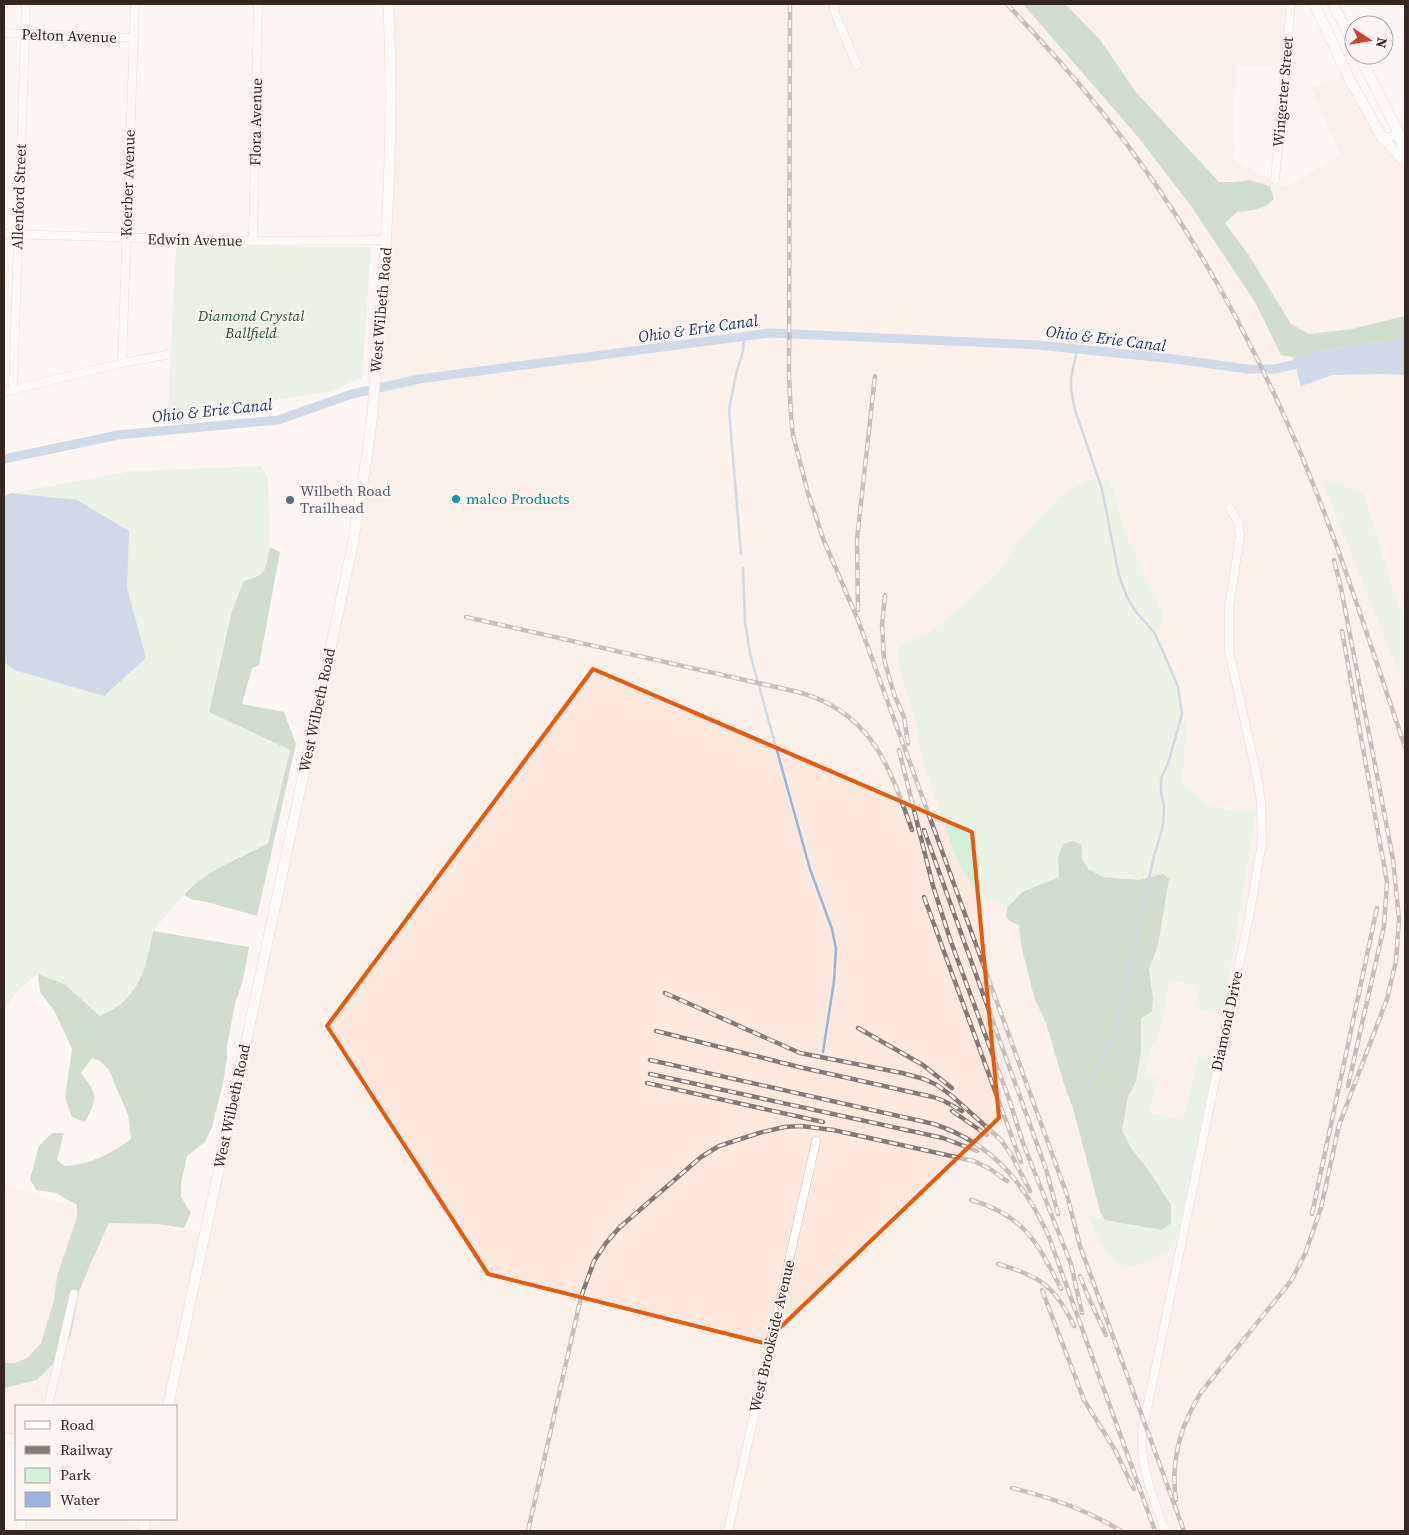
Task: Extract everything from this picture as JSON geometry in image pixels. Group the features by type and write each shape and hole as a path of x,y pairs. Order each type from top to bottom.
{"main road":[{"name":"West Wilbeth Road","path":"168,1405 350,557 364,480 372,415 387,240 390,155 388,4"},
{"path":"1314,4 1350,80 1382,137 1405,162"},
{"path":"1334,4 1344,24"},
{"path":"1364,65 1403,136 1405,157"}],"street":[{"name":"Allenford Street","path":"13,390 26,4"},
{"name":"Koerber Avenue","path":"122,363 135,4"},
{"name":"Flora Avenue","path":"253,241 258,4"},
{"path":"834,4 834,11 857,65"},
{"name":"Wingerter Street","path":"1275,180 1291,4"},
{"name":"Pelton Avenue","path":"4,33 134,38"},
{"path":"1382,137 1403,136"},
{"name":"Edwin Avenue","path":"4,234 253,241 387,240"},
{"path":"4,392 122,363 166,355"},
{"name":"Diamond Drive","path":"1165,1531 1144,1466 1142,1433 1249,917 1262,843 1261,802 1258,781 1229,651 1229,608 1240,535 1238,522 1230,508"},
{"name":"West Brookside Avenue","path":"728,1531 816,1141"},
{"path":"48,1405 74,1294"}],"highlighted area":[{"path":"593,669 972,832 999,1118 764,1343 488,1274 327,1026"}],"shaded area":[{"path":"388,4 1285,4 1282,68 1236,65 1234,160 1286,187 1341,155 1311,88 1343,76 1405,166 1405,1531 144,1531 146,1520 178,1520 178,1405 170,1405 364,480 387,240"},
{"path":"4,1185 66,1204 109,1223 158,1224 205,1234 168,1405 15,1405 15,1439 4,1437"},
{"path":"22,1520 145,1520 143,1531 20,1530"}],"green space":[{"path":"1023,4 1065,4 1101,41 1135,91 1219,182 1249,180 1270,186 1274,199 1266,206 1237,212 1225,223 1248,254 1291,324 1309,334 1352,329 1405,316 1405,338 1293,357 1281,355 1255,302 1191,206 1138,137"},
{"name":"Diamond Crystal Ballfield","path":"176,245 371,247 362,378 329,392 202,411 168,412"},
{"path":"261,466 268,478 270,552 264,572 257,578 244,581 232,611 209,712 290,750 268,843 238,857 191,886 153,931 147,964 130,997 112,1011 100,1016 64,984 38,974 19,989 4,1009 4,495 132,471"},
{"path":"1109,479 1125,533 1164,615 1157,638 1178,687 1186,727 1182,783 1208,806 1226,810 1256,812 1223,1014 1196,1009 1200,986 1170,980 1156,1046 1151,1045 1144,1075 1157,1079 1149,1113 1183,1120 1198,1056 1215,1060 1179,1229 1168,1252 1130,1266 1122,1265 1109,1256 1099,1240 1089,1217 1162,1230 1171,1205 1149,1171 1131,1148 1122,1130 1128,1096 1136,1082 1141,1051 1141,1019 1153,998 1149,969 1158,945 1169,879 1155,876 1135,880 1099,875 1088,868 1085,863 1082,845 1059,877 1022,892 1007,908 976,893 956,857 923,762 915,721 897,658 900,645 929,632 951,616 986,584 1004,566 1015,545 1061,495 1087,481"},
{"path":"1322,479 1363,492 1395,596 1405,620 1405,689"},
{"path":"270,547 280,552 259,665 252,668 242,704 284,712 296,744 257,916 193,900 184,895 201,879 212,872 268,843 290,750 209,712 232,611 244,581 252,579 264,570"},
{"path":"1073,841 1082,845 1082,858 1088,869 1103,877 1139,880 1163,874 1169,879 1158,945 1149,969 1153,998 1152,1011 1141,1019 1141,1051 1136,1082 1128,1096 1122,1130 1131,1148 1149,1171 1171,1205 1171,1223 1162,1230 1105,1220 1100,1211 1073,1108 1046,1023 1034,997 1021,945 1019,925 1011,922 1006,917 1007,908 1022,892 1059,877 1058,857 1063,844"},
{"path":"153,931 249,947 243,980 235,1004 227,1046 223,1083 212,1127 205,1142 187,1156 181,1183 181,1197 191,1213 184,1228 158,1224 109,1223 79,1292 71,1335 52,1365 37,1380 4,1388 4,1363 15,1363 27,1358 41,1343 54,1300 57,1276 77,1217 77,1205 56,1193 36,1190 30,1179 39,1146 52,1133 64,1133 57,1160 64,1166 99,1158 131,1139 128,1115 109,1070 100,1061 92,1058 81,1073 91,1087 94,1102 85,1122 72,1117 65,1098 72,1049 55,1012 40,992 38,974 64,984 100,1016 124,1001 132,992 143,970"}],"water":[{"path":"1405,338 1405,375 1332,375 1301,386 1293,357"},
{"path":"11,493 77,500 129,531 127,588 146,658 104,696 14,670 4,662 4,496"}],"waterway":[{"name":"Ohio & Erie Canal","path":"4,459 118,435 278,420 352,394 419,379 770,333 1038,345 1175,359 1247,369 1275,369 1306,362"},
{"path":"741,554 729,410 736,374 743,351 744,337"},
{"path":"1077,349 1071,378 1071,389 1075,410 1102,489 1119,576 1127,597 1136,612 1154,632 1166,658 1178,687 1182,714 1168,764 1161,778 1164,806 1163,826 1154,856 1116,1029 1104,1058 1089,1084"},
{"path":"743,568 745,621 750,654 810,869 832,929 836,949 834,981 823,1052"}],"railway":[{"path":"790,4 789,376 793,435 808,493 824,541 858,620 1067,1195 1080,1246 1184,1531"},
{"path":"1007,4 1073,77 1132,151 1185,230 1233,313 1276,398 1313,483 1330,527 1405,747"},
{"path":"858,610 857,539 875,376"},
{"path":"1176,1500 1176,1457 1188,1416 1202,1391 1291,1281 1305,1254 1321,1208 1339,1125 1387,999 1396,961 1399,919 1393,859 1334,560"},
{"path":"885,595 882,625 884,659 894,694 904,717 908,744"},
{"path":"466,617 798,692 823,701 844,713 861,728 874,744 895,784 912,830"},
{"path":"1342,631 1387,882 1384,926 1348,1086"},
{"path":"899,750 933,886 951,942 1009,1099 1023,1143 1071,1264 1082,1313"},
{"path":"924,830 1046,1169 1058,1214"},
{"path":"924,897 1021,1162"},
{"path":"1312,1214 1377,908"},
{"path":"665,993 800,1053 902,1073 937,1085 1001,1140 1012,1156 1030,1191"},
{"path":"858,1028 923,1065 952,1088"},
{"path":"656,1031 799,1067 933,1097 962,1111"},
{"path":"650,1060 934,1124 955,1132 973,1142 1004,1167 1029,1199 1049,1237 1155,1531"},
{"path":"650,1074 943,1138 977,1151"},
{"path":"647,1083 823,1122"},
{"path":"952,1111 987,1135"},
{"path":"528,1531 581,1297 594,1261 620,1227 701,1157 719,1146 759,1133 784,1127 801,1126 833,1130 974,1161 1007,1181"},
{"path":"971,1200 989,1206 1017,1223 1027,1233 1045,1258 1061,1289"},
{"path":"998,1264 1025,1273 1045,1284 1060,1301 1074,1326"},
{"path":"1080,1276 1106,1335"},
{"path":"1042,1290 1084,1400 1115,1450 1134,1489"},
{"path":"1012,1488 1068,1505 1121,1531"}],"place":[{"name":"malco Products","path":"456,499"},
{"name":"Wilbeth Road Trailhead","path":"290,500"}]}
